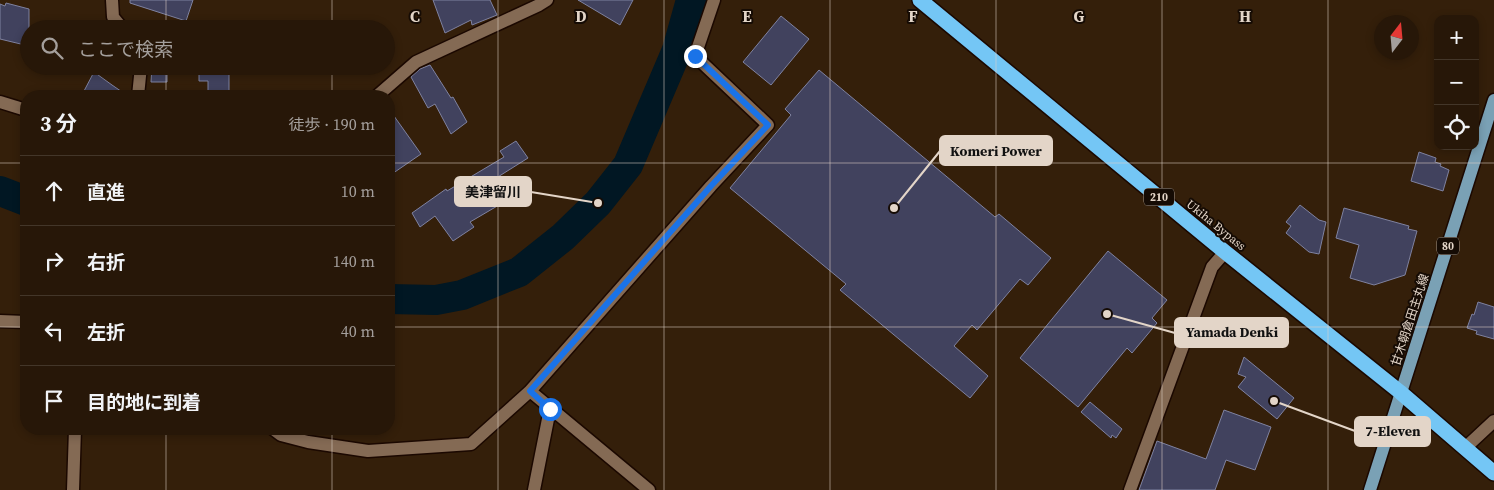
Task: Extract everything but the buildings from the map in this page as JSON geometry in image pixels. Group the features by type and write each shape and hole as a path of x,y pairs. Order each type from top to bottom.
{"highway":[{"name":"Ukiha Bypass","path":"920,0 1225,252 1400,392 1494,473"}],"main road":[{"name":"甘木朝倉田主丸線","path":"1370,490 1494,100"}],"street":[{"path":"112,0 113,17 116,20"},
{"path":"384,90 416,62 540,5 547,0"},
{"path":"281,435 308,442 368,451 471,444 530,391 705,193 768,125 695,56 714,0"},
{"path":"139,90 140,75"},
{"path":"0,102 20,108"},
{"path":"1130,490 1212,267 1225,252"},
{"path":"0,321 20,322"},
{"path":"530,391 649,490"},
{"path":"534,490 550,409"},
{"path":"1465,448 1494,421"},
{"path":"72,490 75,435"}],"waterway":[{"path":"395,299 436,300 462,295 519,272 563,237 598,203 628,165 677,50 691,0"},
{"path":"0,191 20,199"}],"place":[{"name":"美津留川","path":"598,203"},
{"name":"Komeri Power","path":"894,208"},
{"name":"Yamada Denki","path":"1107,314"},
{"name":"7-Eleven","path":"1274,401"}],"route":[{"path":"550,409 530,391 711,186 768,125 695,56"}]}
